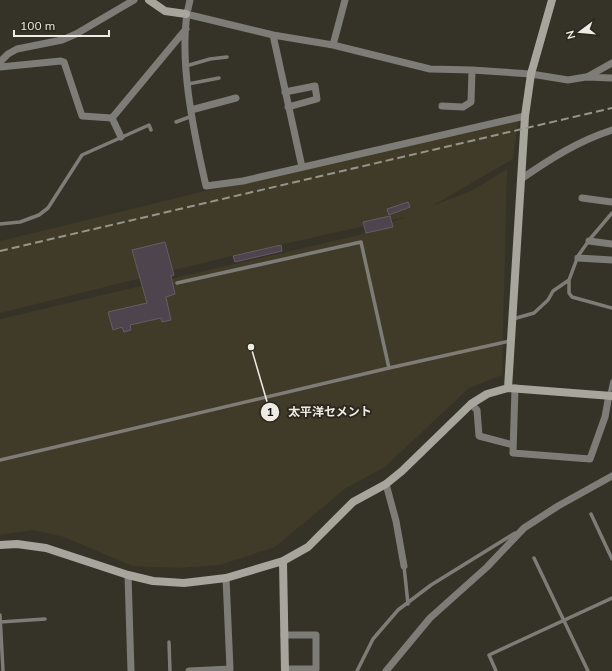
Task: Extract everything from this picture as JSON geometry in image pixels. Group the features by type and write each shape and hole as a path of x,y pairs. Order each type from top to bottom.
{"street":[{"path":"0,62 8,54 17,49 62,40 76,34 134,0"},
{"path":"149,0 165,11 186,14 273,35 333,45 430,70 472,70 531,74 568,80 586,77 612,78"},
{"path":"190,0 186,14 186,66 192,113 206,186 243,180 525,116"},
{"path":"333,45 345,0"},
{"path":"0,545 16,544 46,548 128,575 153,581 184,583 226,578 282,561 308,547 353,502 386,484 402,471 471,404 487,394 511,388 610,395 605,417 590,459 513,453 511,388 510,341 525,116 531,74 552,0"},
{"path":"112,118 186,29"},
{"path":"273,35 302,167"},
{"path":"0,66 61,60 64,62 82,116 112,118"},
{"path":"586,77 612,63"},
{"path":"442,106 463,107 471,102 472,70"},
{"path":"285,92 314,86 316,92 317,99 288,107"},
{"path":"192,113 236,98"},
{"path":"112,118 121,137"},
{"path":"521,180 556,154 591,137 612,130"},
{"path":"582,198 612,202"},
{"path":"589,241 612,244"},
{"path":"578,258 612,260"},
{"path":"471,404 477,410 479,436 513,445"},
{"path":"386,671 430,618 487,567 524,528 612,476"},
{"path":"386,484 396,521 404,566"},
{"path":"282,561 284,635 285,670 316,669 316,635 284,635"},
{"path":"128,575 131,671"},
{"path":"190,671 230,670 226,578"}],"lane":[{"path":"186,66 210,59 227,57"},
{"path":"188,84 219,78"},
{"path":"176,122 192,113"},
{"path":"0,224 24,221 48,208 82,155 149,125 151,130"},
{"path":"612,213 589,241 578,258 569,280 569,293 572,297 612,308"},
{"path":"177,283 361,242 389,368"},
{"path":"511,319 534,313 543,306 553,291 569,280"},
{"path":"0,460 389,368 510,341"},
{"path":"610,395 612,381"},
{"path":"591,514 612,559"},
{"path":"356,671 373,639 398,610 408,604 431,585 524,528"},
{"path":"534,558 588,671"},
{"path":"404,566 408,604"},
{"path":"496,671 489,655 612,598"},
{"path":"0,615 3,671"},
{"path":"0,622 45,619"},
{"path":"169,642 170,671"}],"shaded area":[{"path":"519,115 513,159 432,206 473,190 507,169 502,375 469,388 385,467 346,488 275,547 220,565 179,568 132,566 64,537 33,530 0,535 0,319 359,235 405,217 231,256 0,313 0,241"}],"building":[{"path":"408,202 410,207 389,215 387,209"},
{"path":"390,216 393,227 366,233 363,222"},
{"path":"165,242 174,275 171,276 175,294 166,297 171,320 162,322 161,318 130,325 131,330 124,332 122,327 113,330 108,312 147,303 132,250"},
{"path":"281,245 282,251 235,262 233,256"}],"railway":[{"path":"0,251 612,108"}],"place":[{"name":"太平洋セメント","path":"251,347"}]}
